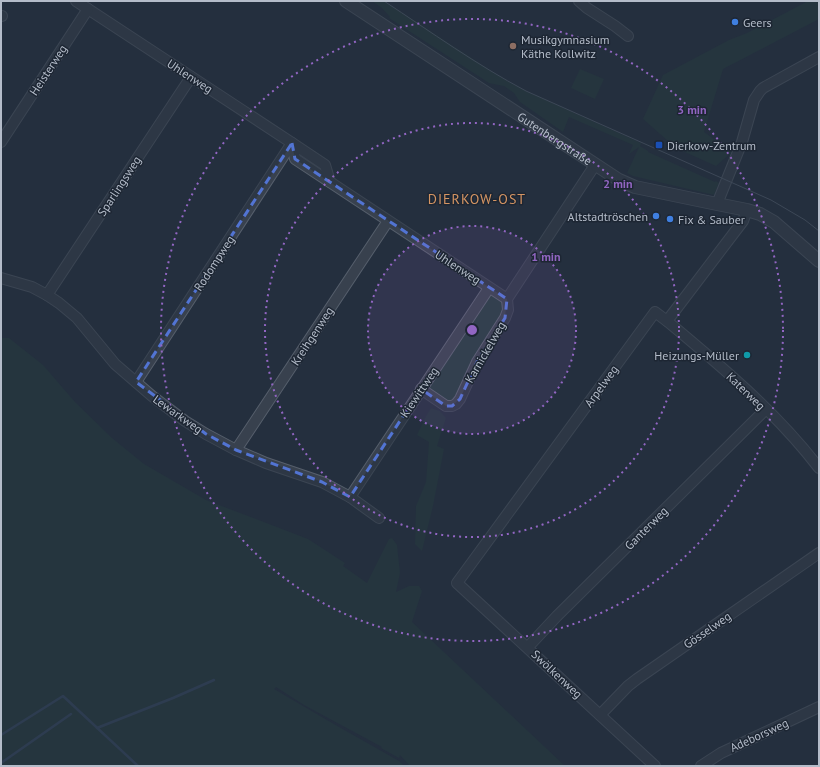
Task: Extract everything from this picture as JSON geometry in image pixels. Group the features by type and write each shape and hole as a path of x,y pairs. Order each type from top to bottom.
{"street":[{"path":"76,1 88,9"},
{"name":"Gutenbergstraße","path":"346,1 620,180 635,187 760,214 774,222 819,261"},
{"path":"579,1 628,36"},
{"name":"Uhlenweg","path":"88,9 292,143 295,159 507,299"},
{"name":"Heisterweg","path":"1,142 88,9"},
{"path":"717,204 742,142 756,95 764,88 819,57"},
{"name":"Sparlingsweg","path":"47,295 191,77"},
{"name":"Rodompweg","path":"136,382 292,143"},
{"name":"Karnickelweg","path":"421,389 446,406 456,404 460,399 477,362 505,318 508,310 507,299 595,165"},
{"path":"667,321 743,221 747,210"},
{"name":"Kreihgenweg","path":"236,450 388,221"},
{"name":"Lewarkweg","path":"1,278 32,287 59,303 77,318 115,364 152,396 185,421 236,450 266,463 322,482 350,497 379,518"},
{"name":"Kiewittweg","path":"350,497 489,288"},
{"name":"Arpelweg","path":"457,583 655,312 667,321"},
{"name":"Katerweg","path":"667,321 723,369 766,409 819,468"},
{"name":"Ganterweg","path":"528,647 557,616 766,409"},
{"name":"Gösselweg","path":"600,714 636,679 819,553"},
{"name":"Swölkenweg","path":"457,583 655,766"},
{"name":"Adeborsweg","path":"700,766 721,753 819,707"}],"highlighted area":[{"path":"292,143 295,159 507,299 505,318 477,362 460,399 452,406 446,406 421,389 350,497 322,482 236,450 206,434 136,382"}],"green space":[{"path":"372,1 384,1 507,81 526,91 641,143 640,146 648,152 715,182 716,181 719,183 714,195 633,176 627,173 639,147 629,154 633,145 569,117 563,132 520,102 514,93 504,86 489,83 389,18 390,17 382,8"},
{"path":"808,1 819,1 819,19 723,69 704,132 732,152 716,166 676,148 643,119 663,75"},
{"path":"580,69 604,79 595,99 571,88"},
{"path":"489,288 507,299 508,310 452,406 421,389"},
{"path":"1,338 9,338 43,365 75,402 112,438 144,464 206,500 308,539 345,563 343,566 367,583 389,539 392,538 397,545 400,573 396,592 409,586 419,586 422,591 412,622 565,766 410,766 400,755 399,758 381,748 382,747 304,705 276,687 274,689 399,761 404,766 1,766"},
{"path":"431,408 440,411 446,418 437,446 444,449 433,506 422,551 415,544 416,506 426,482 429,442 417,435"}],"waterway":[{"path":"97,728 214,680"},
{"path":"1,735 63,696 138,766"},
{"path":"1,763 71,714"}],"tram line":[{"path":"384,1 472,59 526,91 771,200 805,220 819,231"}],"place":[{"name":"Geers","path":"735,22"},
{"name":"Musikgymnasium Käthe Kollwitz","path":"513,46"},
{"name":"Dierkow-Zentrum","path":"659,145"},
{"name":"Altstadtröschen","path":"656,216"},
{"name":"Fix & Sauber","path":"670,219"},
{"name":"Heizungs-Müller","path":"747,355"}],"district":[{"name":"DIERKOW-OST","path":"477,199"}]}
